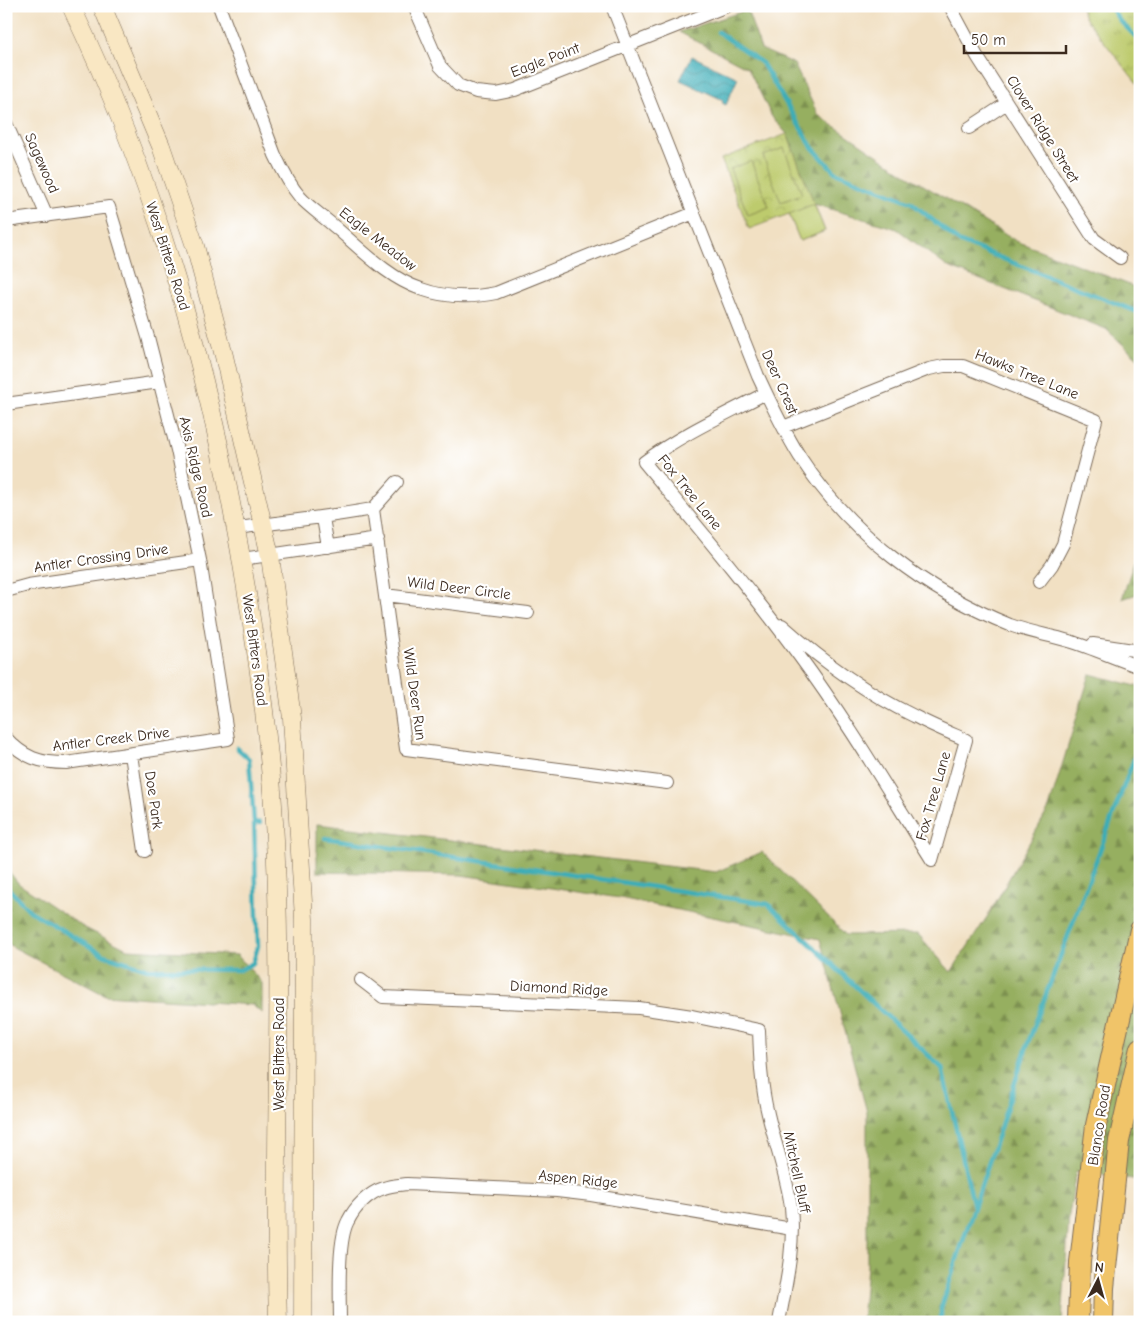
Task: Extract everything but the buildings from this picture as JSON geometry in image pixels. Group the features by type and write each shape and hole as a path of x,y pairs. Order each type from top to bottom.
{"main road":[{"name":"West Bitters Road","path":"71,6 135,156 168,254 198,353 237,528 258,660 274,820 278,919 278,1322"},
{"name":"West Bitters Road","path":"102,6 161,146 195,246 224,356 270,556 292,718 304,919 304,1322"},
{"path":"278,919 304,919"},
{"name":"Blanco Road","path":"1078,1322 1080,1262 1096,1125 1140,930"},
{"name":"Blanco Road","path":"1103,1322 1104,1288 1119,1141 1140,1048"},
{"path":"1087,1208 1112,1212"}],"street":[{"name":"Eagle Meadow","path":"219,6 275,154 286,178 302,199 385,269 419,289 444,296 457,297 483,296 496,293 694,213"},
{"name":"Eagle Point","path":"414,6 440,66 458,85 476,92 496,94 515,90 727,6"},
{"name":"Deer Crest","path":"612,6 766,393 801,458 828,494 859,528 893,558 930,585 970,608 1012,626 1069,641 1140,667"},
{"name":"Clover Ridge Street","path":"950,6 977,56 1094,239 1120,258"},
{"path":"969,128 1007,103"},
{"name":"Sagewood","path":"6,123 47,216"},
{"name":"Axis Ridge Road","path":"47,216 109,207 148,337 177,450 200,560 228,739"},
{"path":"6,220 47,216"},
{"name":"Hawks Tree Lane","path":"783,427 929,369 944,366 963,366 1096,420 1064,544 1052,565 1039,582"},
{"path":"6,404 159,382"},
{"name":"Fox Tree Lane","path":"762,605 814,651 862,686 912,716 966,740 932,860 841,715 801,658 762,605 644,462 681,437 766,393"},
{"path":"237,528 308,518 323,518 373,509 398,482"},
{"name":"Wild Deer Run","path":"373,509 406,749 667,783"},
{"path":"323,518 328,547"},
{"path":"242,559 378,539"},
{"name":"Antler Crossing Drive","path":"6,591 28,585 200,560"},
{"name":"Wild Deer Circle","path":"386,595 528,613"},
{"name":"Deer Crest","path":"1069,641 1140,651"},
{"name":"Antler Creek Drive","path":"6,738 28,757 47,763 66,763 228,739"},
{"name":"Doe Park","path":"130,754 145,851"},
{"name":"Diamond Ridge","path":"361,980 383,997 639,1008 692,1016 759,1030"},
{"name":"Mitchell Bluff","path":"759,1030 763,1088 767,1113 787,1189 792,1230 790,1256 779,1322"},
{"name":"Aspen Ridge","path":"340,1322 342,1241 347,1222 362,1201 384,1188 407,1184 557,1191 591,1195 792,1230"}],"green space":[{"path":"1080,6 1127,6 1140,19 1140,87 1086,19"},
{"path":"747,10 761,49 794,64 818,115 905,174 1016,241 1140,289 1140,360 1106,329 946,266 897,229 814,204 787,134 772,117 748,68 679,32"},
{"path":"787,134 825,231 800,241 789,214 749,229 721,159"},
{"path":"784,148 802,194 781,202 763,156"},
{"path":"751,161 769,207 748,215 730,169"},
{"path":"814,204 825,231 800,241 789,214"},
{"path":"1140,543 1140,593 1122,599"},
{"path":"1090,674 1140,687 1140,1180 1076,1171 1069,1215 1062,1322 862,1322 867,1266 867,1112 820,939 620,898 461,875 317,872 317,824 716,872 762,852 846,935 918,934 951,972 989,914 1049,808"},
{"path":"6,868 19,884 83,927 127,949 237,955 262,983 262,1013 252,1005 105,995 11,946 6,941"}],"water":[{"path":"692,56 738,78 726,105 722,103 723,100 680,80"}],"waterway":[{"path":"1110,6 1119,20 1140,41"},
{"path":"718,32 762,63 812,147 835,172 911,202 958,241 1140,313"},
{"path":"941,1322 941,1308 1029,1040 1140,743"},
{"path":"237,748 249,759 254,822"},
{"path":"6,886 30,911 104,955 148,969 240,970 253,963 258,946 254,822 260,823"},
{"path":"325,838 768,904 942,1068 974,1207"}]}
